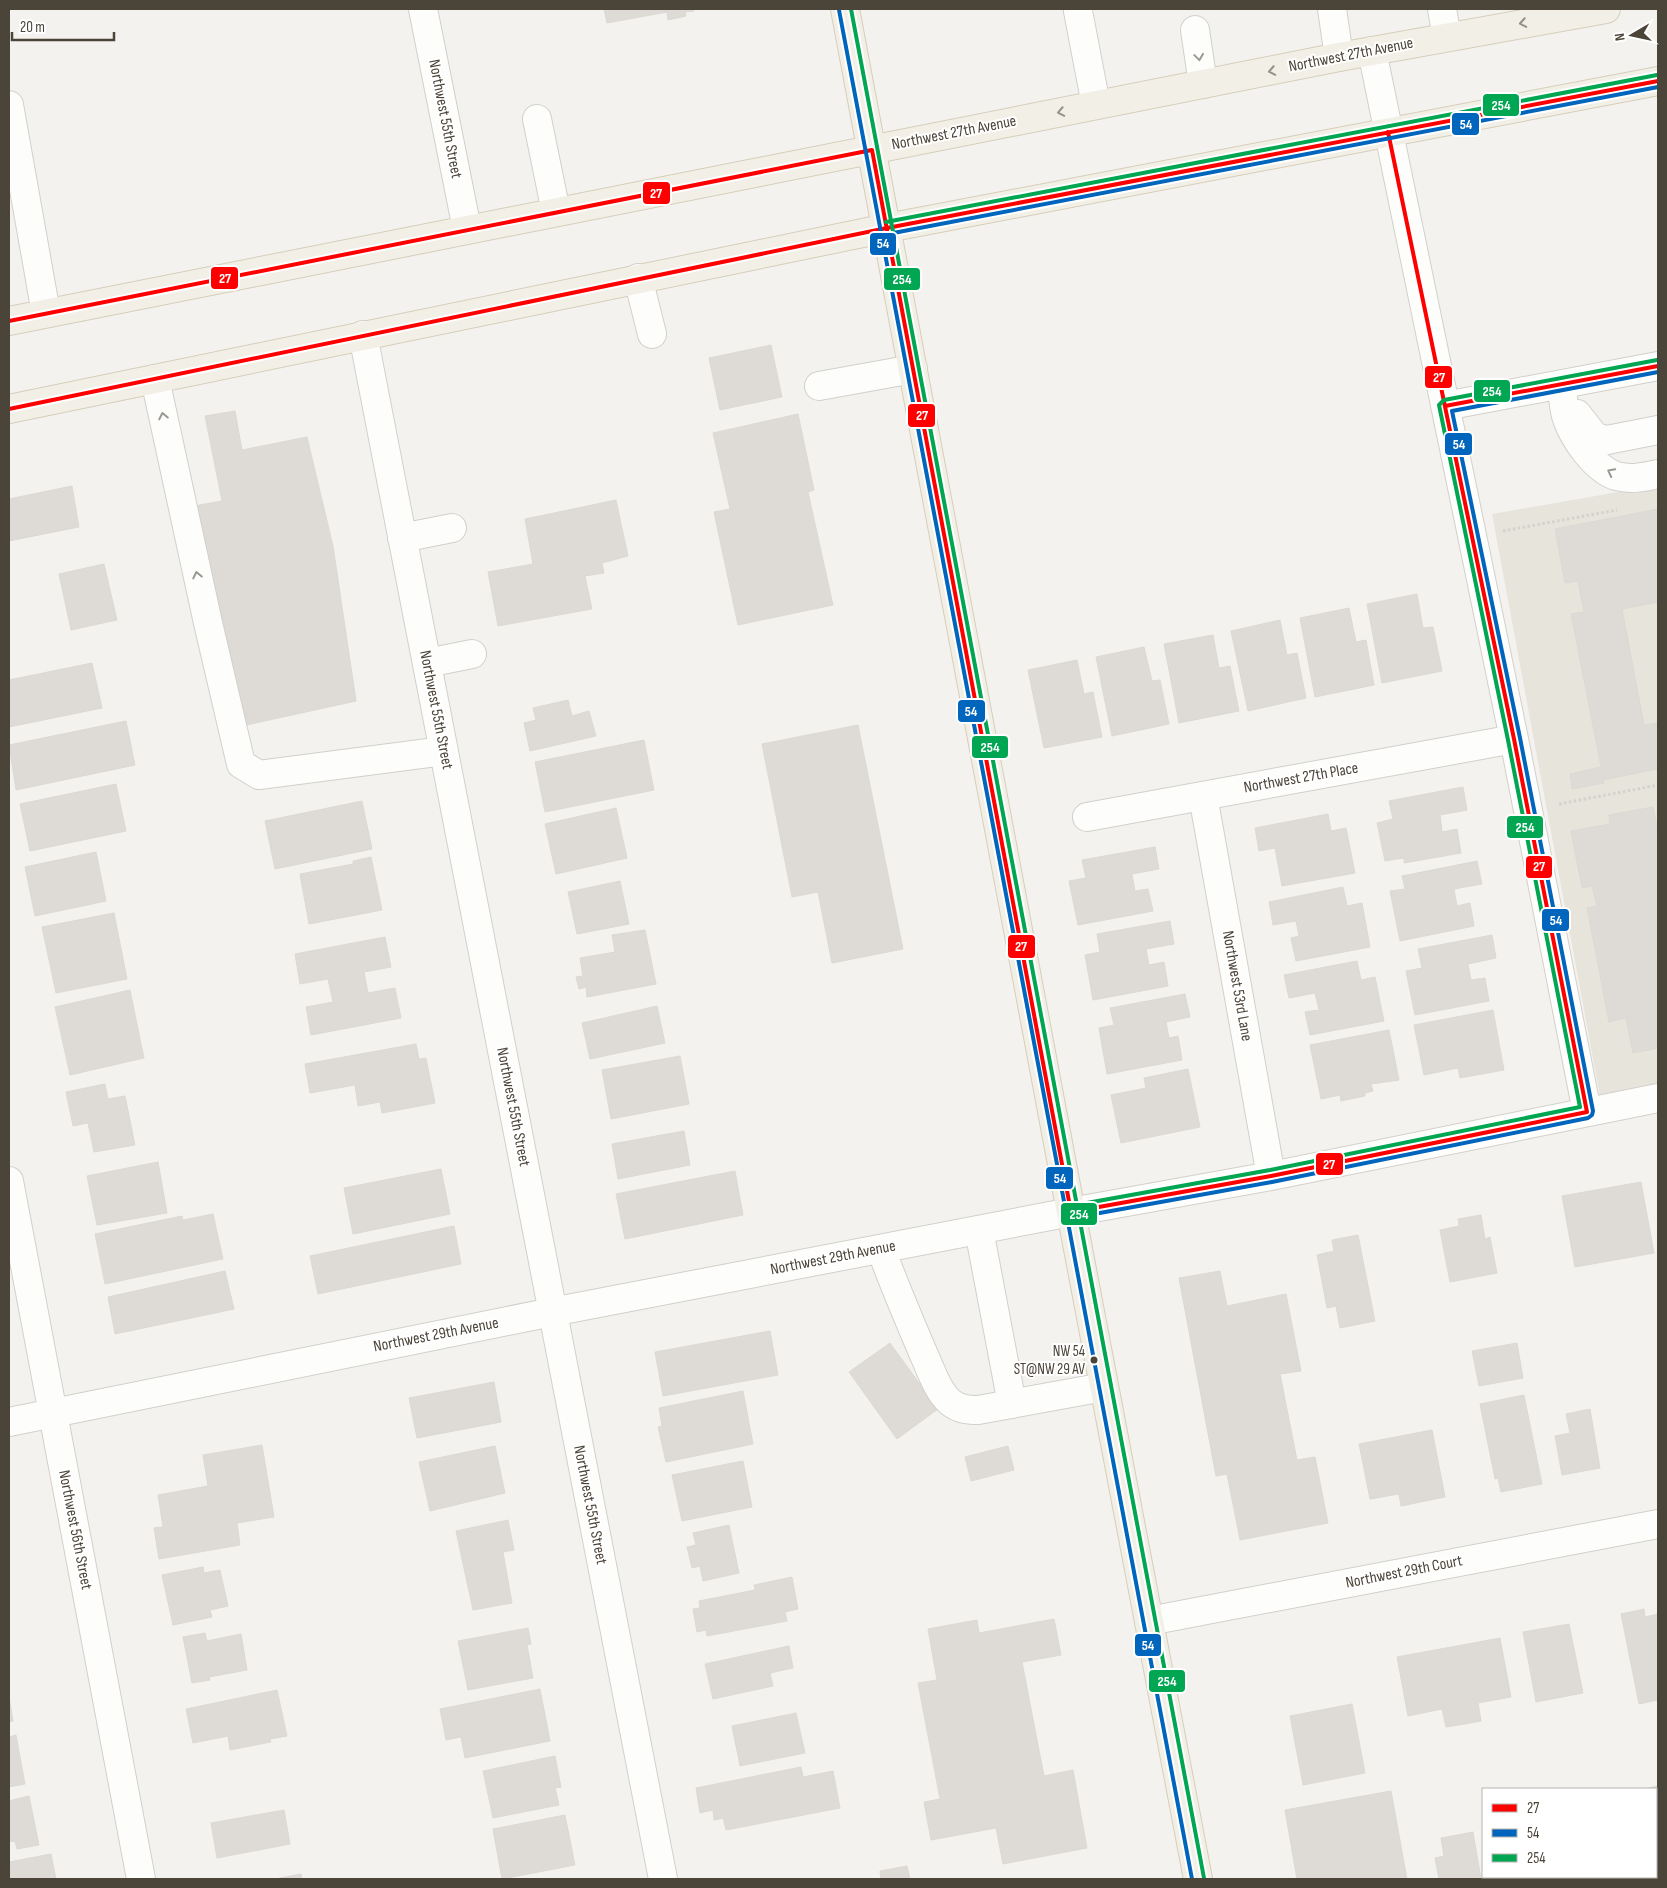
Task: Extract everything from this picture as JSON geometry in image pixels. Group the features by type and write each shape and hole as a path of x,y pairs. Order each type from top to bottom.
{"main road":[{"path":"845,9 1198,1879"},
{"name":"Northwest 27th Avenue","path":"9,321 1447,37 1562,12 1606,9"},
{"path":"9,409 887,228 1658,81"}],"street":[{"name":"Northwest 55th Street","path":"423,9 467,230"},
{"path":"1332,9 1339,57"},
{"path":"1442,9 1447,37"},
{"path":"1078,11 1096,105"},
{"path":"1195,30 1203,84"},
{"path":"1372,51 1514,739 1587,1112"},
{"path":"9,105 46,313"},
{"path":"536,119 556,212"},
{"path":"638,278 652,334"},
{"name":"Northwest 55th Street","path":"363,335 663,1879"},
{"path":"1445,406 1658,366"},
{"path":"819,386 913,368"},
{"path":"155,378 208,623 241,764 259,775 444,751"},
{"path":"1562,384 1584,426 1595,437 1607,440 1658,430"},
{"path":"1562,384 1566,418 1579,442 1600,466 1615,476 1636,478 1658,474"},
{"path":"402,538 452,528"},
{"path":"427,663 472,654"},
{"name":"Northwest 27th Place","path":"1088,817 1514,739"},
{"name":"Northwest 53rd Lane","path":"1203,796 1271,1176"},
{"name":"Northwest 29th Avenue","path":"9,1422 552,1312 1071,1212 1271,1176 1658,1098"},
{"name":"Northwest 56th Street","path":"9,1182 141,1879"},
{"path":"979,1230 1012,1404"},
{"path":"881,1249 901,1303 943,1394 963,1410 978,1410 1104,1387"},
{"name":"Northwest 29th Court","path":"1149,1621 1658,1524"}],"path":[{"path":"1473,537 1619,509"},
{"path":"1528,810 1658,785"}],"shaded area":[{"path":"1658,485 1658,1085 1600,1096 1492,514"}],"building":[{"path":"604,9 693,9 694,11 685,12 686,16 668,20 667,12 607,23"},
{"path":"771,345 782,397 720,410 709,358"},
{"path":"235,411 242,450 307,437 333,546 356,701 242,726 194,506 222,501 205,416"},
{"path":"798,414 814,490 808,492 833,605 738,625 714,512 730,509 713,433"},
{"path":"72,486 79,527 9,541 9,499"},
{"path":"616,500 628,556 602,563 604,573 585,576 592,609 498,626 488,572 533,564 525,519"},
{"path":"1658,509 1658,602 1622,609 1644,725 1658,723 1658,771 1657,769 1603,780 1604,783 1572,789 1570,774 1601,767 1571,614 1584,612 1578,581 1565,583 1555,529"},
{"path":"104,564 117,620 71,630 59,574"},
{"path":"1417,594 1423,628 1433,627 1442,671 1382,683 1367,604"},
{"path":"1349,608 1356,642 1366,640 1374,685 1315,697 1300,618"},
{"path":"1280,620 1287,655 1297,653 1306,698 1248,711 1231,631"},
{"path":"1213,635 1219,668 1230,666 1239,711 1179,723 1164,644"},
{"path":"1144,647 1152,681 1160,680 1169,724 1112,736 1096,657"},
{"path":"1077,660 1084,694 1093,692 1102,737 1044,748 1028,670"},
{"path":"92,663 102,708 9,727 9,680"},
{"path":"568,700 572,716 589,711 596,736 530,751 524,723 536,720 533,708"},
{"path":"126,721 135,765 16,790 9,745"},
{"path":"858,725 903,949 832,963 818,892 792,897 762,744"},
{"path":"644,740 654,790 545,812 535,762"},
{"path":"116,784 126,831 30,851 20,804"},
{"path":"1463,787 1467,810 1440,815 1442,832 1457,829 1461,853 1404,863 1404,858 1385,861 1377,823 1393,819 1389,801"},
{"path":"362,801 372,849 275,869 265,821"},
{"path":"1653,807 1658,833 1658,1048 1633,1053 1626,1018 1609,1022 1587,908 1597,906 1592,886 1582,888 1571,831 1610,824 1609,815"},
{"path":"616,808 627,858 556,874 545,824"},
{"path":"1328,814 1331,831 1346,828 1355,873 1282,886 1275,848 1259,851 1255,828"},
{"path":"1155,847 1159,869 1132,874 1135,891 1148,889 1153,911 1078,925 1069,881 1086,878 1082,860"},
{"path":"96,852 106,901 35,916 25,867"},
{"path":"371,857 382,910 309,924 300,874 353,864 353,861"},
{"path":"1477,861 1482,884 1454,889 1457,906 1470,903 1474,926 1400,941 1390,891 1405,889 1402,876"},
{"path":"620,881 629,924 577,934 568,892"},
{"path":"1343,887 1347,906 1362,903 1370,947 1296,961 1291,938 1299,936 1296,921 1273,925 1269,902"},
{"path":"114,913 127,979 56,993 42,927"},
{"path":"1170,921 1174,944 1146,949 1149,965 1164,962 1168,986 1093,1000 1085,955 1100,952 1097,934"},
{"path":"645,930 656,984 587,997 586,987 579,989 576,977 583,976 580,958 615,952 612,935"},
{"path":"1492,935 1496,958 1468,964 1471,980 1485,978 1489,1001 1415,1015 1406,971 1422,968 1418,949"},
{"path":"385,937 391,967 364,972 368,993 395,988 401,1018 311,1035 306,1007 333,1002 328,979 300,984 295,954"},
{"path":"1357,961 1361,980 1375,977 1384,1021 1310,1035 1305,1012 1319,1010 1315,993 1289,998 1284,975"},
{"path":"130,990 144,1058 70,1075 55,1007"},
{"path":"1185,994 1190,1017 1166,1022 1169,1038 1178,1036 1182,1060 1107,1074 1099,1028 1114,1025 1110,1008"},
{"path":"657,1006 665,1043 590,1059 582,1023"},
{"path":"1493,1010 1504,1070 1460,1078 1458,1068 1424,1075 1414,1025"},
{"path":"1389,1030 1399,1080 1371,1084 1373,1091 1365,1093 1365,1096 1341,1101 1340,1095 1321,1099 1310,1045"},
{"path":"416,1044 419,1059 426,1058 435,1103 382,1113 380,1102 358,1106 355,1085 310,1093 305,1064"},
{"path":"680,1056 689,1104 611,1119 602,1070"},
{"path":"1188,1069 1200,1127 1121,1143 1111,1095 1146,1088 1144,1078"},
{"path":"105,1084 108,1099 125,1096 135,1145 94,1152 88,1123 73,1126 66,1092"},
{"path":"684,1131 690,1165 618,1179 612,1144"},
{"path":"158,1162 167,1213 97,1225 87,1176"},
{"path":"441,1169 450,1214 353,1234 344,1188"},
{"path":"735,1171 743,1215 625,1239 616,1194"},
{"path":"1641,1182 1654,1253 1575,1267 1562,1196"},
{"path":"213,1214 223,1259 105,1284 95,1234 182,1216 183,1220"},
{"path":"1481,1215 1485,1239 1490,1237 1497,1273 1450,1282 1440,1230 1459,1226 1458,1219"},
{"path":"454,1226 461,1264 318,1294 310,1256"},
{"path":"1358,1235 1375,1321 1340,1328 1336,1306 1327,1308 1317,1255 1334,1251 1332,1240"},
{"path":"225,1271 234,1309 115,1334 108,1297"},
{"path":"1220,1271 1227,1306 1286,1294 1301,1371 1280,1374 1297,1460 1315,1457 1328,1523 1240,1540 1227,1474 1216,1476 1179,1278"},
{"path":"770,1331 778,1375 663,1396 655,1352"},
{"path":"890,1343 938,1409 897,1439 849,1372"},
{"path":"1517,1343 1523,1378 1479,1386 1472,1351"},
{"path":"494,1382 501,1422 417,1438 409,1398"},
{"path":"743,1391 753,1444 666,1462 658,1427 662,1426 659,1408"},
{"path":"1524,1395 1542,1484 1501,1492 1498,1478 1495,1479 1480,1404"},
{"path":"1590,1409 1600,1468 1562,1475 1555,1436 1570,1433 1566,1414"},
{"path":"1432,1430 1445,1497 1401,1506 1399,1494 1370,1499 1359,1444"},
{"path":"262,1445 274,1517 237,1523 240,1545 159,1559 154,1528 163,1527 158,1495 208,1486 203,1455"},
{"path":"495,1446 505,1493 430,1511 419,1462"},
{"path":"1008,1446 1014,1470 971,1481 965,1457"},
{"path":"743,1461 752,1507 682,1521 672,1475"},
{"path":"508,1520 514,1550 503,1552 512,1603 473,1610 456,1531"},
{"path":"729,1525 739,1573 703,1581 700,1566 692,1568 687,1547 696,1545 693,1533"},
{"path":"203,1567 204,1573 220,1570 228,1606 210,1610 212,1617 173,1625 162,1575"},
{"path":"792,1577 798,1609 785,1612 787,1621 707,1636 706,1630 697,1632 693,1609 700,1608 699,1601 755,1590 754,1585"},
{"path":"1644,1609 1645,1617 1658,1614 1658,1700 1639,1704 1621,1614"},
{"path":"1054,1619 1061,1655 1022,1662 1044,1776 1073,1770 1087,1848 1003,1864 996,1828 931,1840 924,1802 940,1799 918,1683 937,1680 928,1629 977,1620 979,1633"},
{"path":"1569,1624 1583,1693 1536,1702 1523,1632"},
{"path":"528,1628 531,1644 527,1645 533,1678 468,1690 458,1641"},
{"path":"205,1633 207,1641 241,1634 247,1670 209,1677 210,1680 192,1683 183,1637"},
{"path":"1500,1638 1511,1697 1478,1703 1481,1721 1446,1727 1442,1709 1408,1716 1397,1657"},
{"path":"789,1646 793,1668 770,1673 773,1686 713,1699 705,1664"},
{"path":"540,1689 550,1741 465,1758 461,1737 446,1740 440,1709"},
{"path":"277,1690 287,1736 270,1739 271,1742 230,1750 228,1736 193,1743 186,1709"},
{"path":"9,1697 13,1721 9,1722"},
{"path":"1352,1704 1365,1773 1303,1785 1290,1716"},
{"path":"796,1713 805,1753 740,1766 732,1726"},
{"path":"16,1735 25,1784 9,1787 9,1737"},
{"path":"555,1756 561,1787 555,1788 559,1805 493,1818 483,1771"},
{"path":"801,1767 803,1777 833,1771 840,1808 726,1830 723,1818 714,1820 713,1810 700,1813 696,1788"},
{"path":"1658,1786 1658,1861 1657,1788 1649,1788"},
{"path":"1391,1791 1407,1879 1297,1879 1285,1810"},
{"path":"29,1796 39,1845 17,1849 15,1841 9,1842 9,1801"},
{"path":"284,1810 290,1844 217,1858 211,1823"},
{"path":"565,1815 575,1865 502,1879 493,1829"},
{"path":"1473,1832 1481,1879 1439,1879 1435,1858 1444,1856 1441,1838"},
{"path":"51,1854 56,1879 9,1879 9,1862"},
{"path":"907,1866 910,1879 881,1879 880,1871"},
{"path":"301,1874 302,1879 275,1879"},
{"path":"1500,1878 1552,1879 1500,1879"},
{"path":"1580,1878 1619,1879 1581,1879"},
{"path":"1632,1878 1652,1878 1652,1879"}],"transit line":[{"name":"254","path":"851,9 1204,1878"},
{"name":"54","path":"839,10 1192,1879"},
{"name":"254","path":"886,222 1657,75"},
{"name":"27","path":"9,409 887,228 1658,81"},
{"name":"54","path":"888,234 1658,87"},
{"name":"27","path":"1388,132 1514,739 1587,1112"},
{"name":"27","path":"872,150 1071,1212"},
{"name":"27","path":"9,321 872,150"},
{"name":"254","path":"1070,1206 1270,1170 1580,1107 1508,740 1439,405 1444,400 1657,360"},
{"name":"27","path":"1445,406 1658,366"},
{"name":"54","path":"1072,1218 1272,1182 1588,1118 1592,1115 1593,1111 1520,738 1452,411 1658,372"},
{"name":"27","path":"1071,1212 1271,1176 1587,1112"}],"place":[{"name":"NW 54 ST@NW 29 AV","path":"1094,1360"}]}
